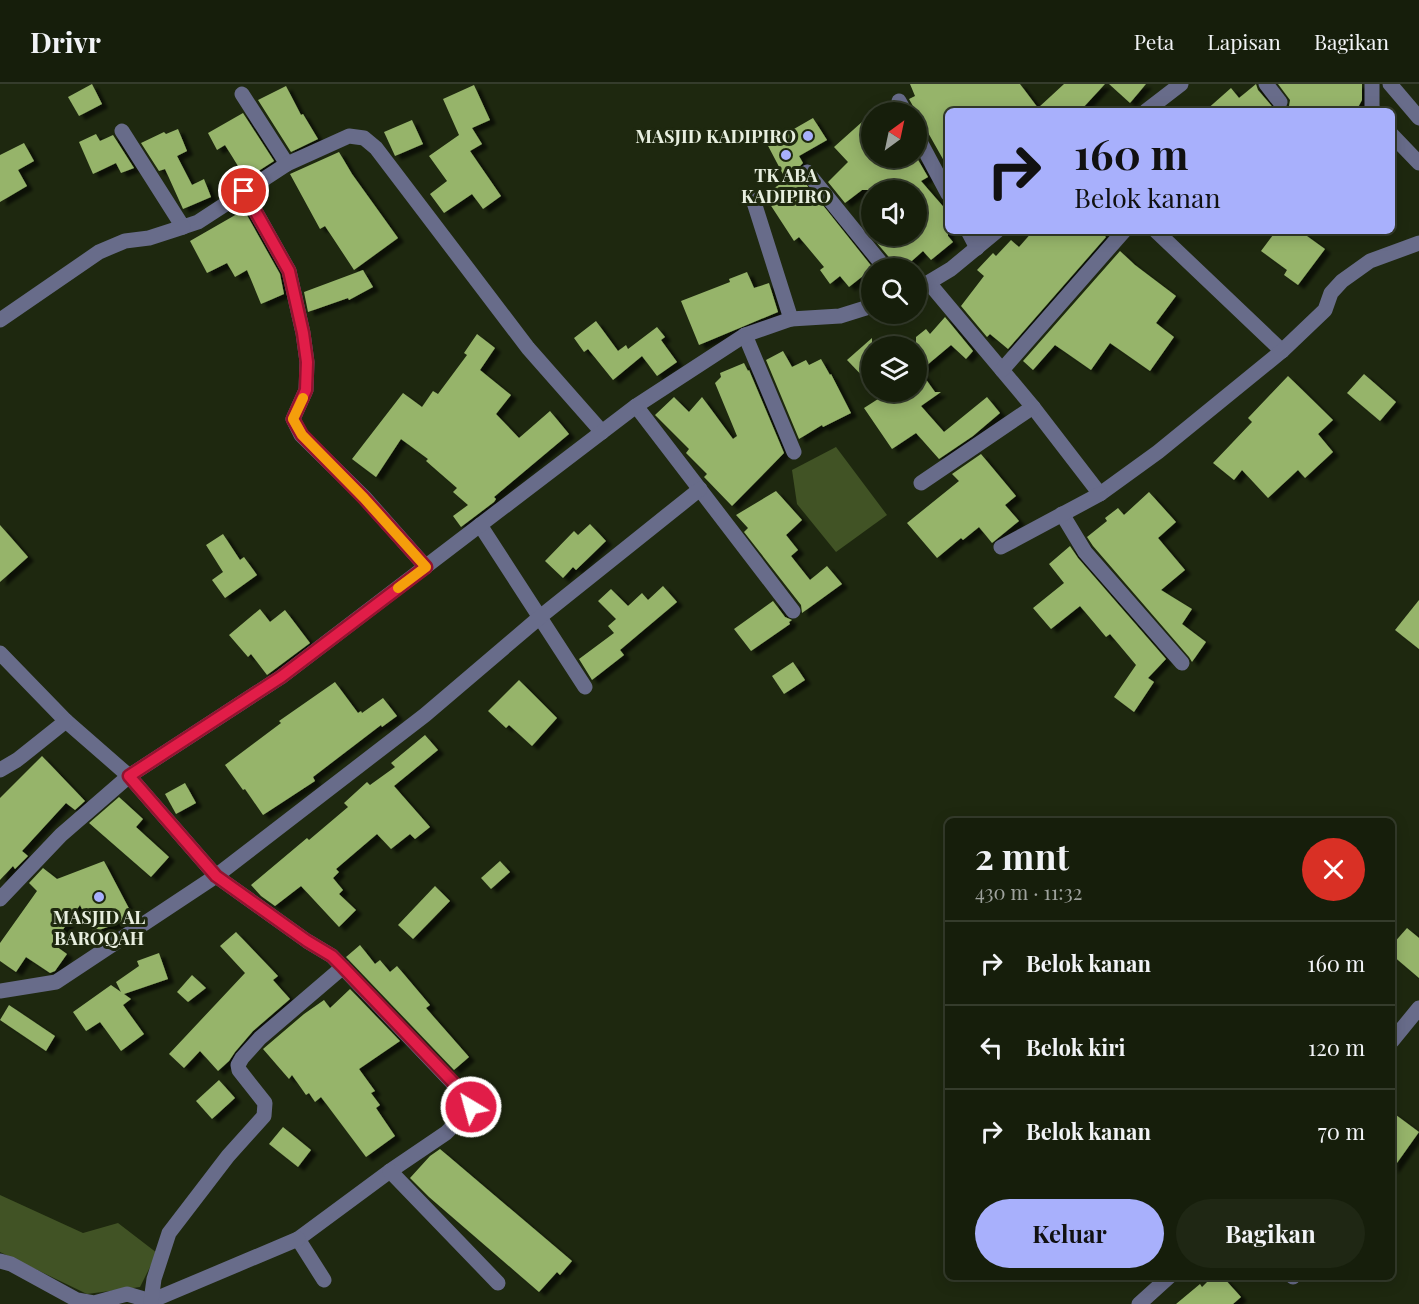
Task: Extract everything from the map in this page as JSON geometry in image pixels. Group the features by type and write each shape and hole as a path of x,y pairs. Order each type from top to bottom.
{"street":[{"path":"1150,108 1181,84"},
{"path":"1266,84 1280,102"},
{"path":"1372,84 1372,108"},
{"path":"1390,84 1419,118"},
{"path":"242,94 287,164"},
{"path":"122,131 183,227"},
{"path":"0,320 99,252 125,241 149,238 198,222 287,164 349,136 364,138 376,148 528,348 602,432"},
{"path":"1395,138 1419,163"},
{"path":"927,155 945,188"},
{"path":"807,172 877,258"},
{"path":"244,191 289,271 303,333 307,362 306,390 293,419 302,435 364,498 426,567"},
{"path":"752,196 791,319"},
{"path":"970,234 977,248"},
{"path":"927,284 951,269 993,234"},
{"path":"1002,370 1121,234"},
{"path":"1159,234 1282,351"},
{"path":"1001,547 1100,494 1158,452 1282,351 1325,310 1331,293 1342,281 1370,261 1419,243"},
{"path":"927,290 1002,370 1100,494"},
{"path":"0,899 61,835 129,776 281,677 636,406 745,335 791,319 840,316 861,309"},
{"path":"745,335 794,452"},
{"path":"636,406 793,611"},
{"path":"921,483 1033,407"},
{"path":"0,991 56,982 216,876 425,715 540,617 700,489"},
{"path":"1062,514 1085,552 1182,663"},
{"path":"480,525 585,687"},
{"path":"0,653 66,721 129,776 216,876 337,962 471,1104 469,1110 446,1134 390,1170 298,1239 151,1301 127,1294 94,1303 77,1300 11,1264 0,1261"},
{"path":"0,770 17,760 66,721"},
{"path":"151,1301 154,1279 169,1233 228,1156 264,1116 265,1102 239,1070 238,1065 260,1038 337,962"},
{"path":"1395,1037 1419,1008"},
{"path":"390,1170 498,1283"},
{"path":"298,1239 324,1280"},
{"path":"1139,1304 1166,1280"}],"green space":[{"path":"836,447 887,515 836,552 797,504 792,470"},
{"path":"0,1195 83,1233 118,1223 157,1253 140,1287 87,1294 0,1252"}],"building":[{"path":"92,84 102,104 79,116 68,97"},
{"path":"910,84 1020,84 1038,108 945,108 945,163 927,131 927,102 911,102 909,99 915,96"},
{"path":"1064,84 1105,84 1083,108 1038,108"},
{"path":"1109,84 1146,84 1130,103"},
{"path":"1256,84 1258,90 1273,108 1208,108 1231,88 1239,98"},
{"path":"1278,84 1362,84 1362,100 1358,108 1287,108 1290,100"},
{"path":"474,85 490,120 472,128 482,144 470,151 501,196 483,209 472,194 444,213 430,194 447,181 429,156 459,135 443,99"},
{"path":"286,86 301,115 303,114 318,139 291,152 258,100"},
{"path":"243,113 274,161 246,179 225,145 217,150 208,133"},
{"path":"813,118 827,140 799,156 803,163 798,168 798,174 865,258 861,258 861,278 849,287 840,276 830,284 820,270 824,267 799,237 794,241 764,195 786,180 766,142"},
{"path":"412,120 423,144 395,156 384,132"},
{"path":"861,123 861,168 923,168 928,177 923,180 861,180 861,191 845,203 828,182 848,162 834,147"},
{"path":"178,129 187,151 177,156 192,185 204,179 211,197 183,209 165,169 159,171 141,143 164,132 166,134"},
{"path":"96,134 100,141 113,135 134,168 121,173 116,163 93,174 79,142"},
{"path":"24,143 34,161 18,170 27,186 0,202 0,155"},
{"path":"339,152 398,238 354,270 325,226 320,229 290,174"},
{"path":"927,188 945,209 945,234 948,234 953,242 931,260 923,251 915,258 890,258 879,246 927,246"},
{"path":"244,210 280,274 284,294 261,304 247,270 235,277 227,263 207,273 190,241"},
{"path":"1030,234 1103,234 1106,237 1008,349 990,334 987,337 961,306 984,276 977,270 993,253 996,256 1011,240 1019,247"},
{"path":"1274,234 1304,234 1325,249 1298,285 1284,275 1287,270 1261,251"},
{"path":"1120,251 1176,296 1156,323 1174,337 1150,371 1110,343 1091,370 1055,345 1033,370 1023,361"},
{"path":"363,270 373,287 349,300 348,298 308,312 304,292"},
{"path":"747,272 754,288 769,283 778,312 699,345 681,301 730,282 729,279"},
{"path":"945,317 973,351 966,359 951,345 927,365 927,336 917,336 926,329 930,334"},
{"path":"596,321 618,351 626,345 628,349 657,327 665,337 661,340 677,362 657,376 642,356 613,380 588,349 584,352 574,338"},
{"path":"477,334 495,348 480,370 511,395 496,414 519,438 550,411 569,434 494,497 496,499 494,502 461,527 453,516 468,505 453,492 457,488 426,461 428,459 401,439 376,477 352,459 403,393 422,407 433,391 438,394 467,355 464,353"},
{"path":"861,348 861,375 847,360"},
{"path":"783,351 792,367 806,360 809,365 821,359 851,413 823,427 822,425 799,439 766,360"},
{"path":"744,363 784,453 732,506 704,477 707,474 686,453 689,449 655,415 674,397 689,412 702,397 733,439 737,436 715,383 721,377 720,373"},
{"path":"1364,374 1396,402 1380,421 1347,393"},
{"path":"1288,376 1333,420 1318,434 1333,452 1305,478 1298,470 1268,498 1242,470 1234,480 1213,463 1252,422 1248,418"},
{"path":"927,381 935,392 941,392 927,402"},
{"path":"987,397 1000,413 973,436 939,459 916,433 892,449 864,408 873,402 927,402 921,406 944,432"},
{"path":"981,454 1016,496 1005,505 1019,521 992,543 979,527 963,540 961,538 937,558 907,523 959,481 952,474"},
{"path":"776,491 802,520 786,535 798,550 791,556 810,580 827,566 842,584 802,613 801,605 744,532 748,528 736,515"},
{"path":"1149,492 1176,522 1158,538 1185,570 1161,590 1192,609 1182,624 1206,642 1192,662 1087,537 1107,521 1105,518 1118,508 1124,515"},
{"path":"590,524 606,541 576,570 573,567 563,578 545,561 574,531 578,535"},
{"path":"0,525 28,557 0,582"},
{"path":"223,534 240,560 244,557 257,575 225,598 212,580 223,572 206,545"},
{"path":"1070,546 1166,659 1148,678 1154,682 1134,712 1114,697 1136,665 1110,634 1106,637 1080,606 1051,629 1033,608 1064,583 1049,564"},
{"path":"663,586 677,602 620,650 624,655 592,680 579,659 614,633 608,626 616,619 598,601 611,589 628,606 642,593 648,600"},
{"path":"1419,600 1419,649 1395,630"},
{"path":"773,601 785,617 792,620 790,624 751,651 734,629"},
{"path":"260,609 270,622 285,610 310,643 267,675 251,654 248,657 229,635"},
{"path":"793,662 805,680 784,694 772,676"},
{"path":"519,680 557,718 532,746 509,725 506,728 488,711"},
{"path":"335,682 358,713 361,711 362,713 383,698 397,716 382,727 381,725 313,777 315,781 263,815 225,765 281,723 279,721"},
{"path":"425,735 438,750 394,786 430,827 415,839 410,834 391,849 377,834 336,869 339,872 333,878 343,890 339,894 356,910 339,927 301,886 275,906 261,896 251,885 348,807 344,803 367,782 370,785 395,767 391,763"},
{"path":"42,756 85,801 75,810 66,803 22,851 28,856 15,869 13,866 0,880 0,798"},
{"path":"185,783 196,803 176,814 165,794"},
{"path":"119,797 143,819 136,827 169,857 151,877 89,823"},
{"path":"104,861 134,918 93,932 80,905 53,944 67,954 55,971 50,973 26,957 16,972 0,961 0,943 37,891 29,883 43,868 57,879"},
{"path":"500,861 510,872 491,889 481,878"},
{"path":"435,886 450,901 413,939 398,925"},
{"path":"1407,928 1419,938 1419,978 1395,958 1395,942"},
{"path":"236,932 278,976 273,980 290,999 253,1031 218,1071 200,1051 184,1068 169,1054 245,973 220,946"},
{"path":"360,945 375,964 380,960 390,972 397,966 430,1005 426,1008 469,1057 454,1070 346,957"},
{"path":"159,953 168,979 124,994 131,999 123,1005 144,1034 121,1051 100,1022 86,1031 73,1012 111,985 121,992 116,982 139,966 137,961"},
{"path":"192,975 206,988 188,1002 177,992"},
{"path":"350,989 400,1041 359,1069 375,1091 371,1093 380,1105 376,1108 395,1136 366,1157 321,1097 315,1102 309,1093 306,1095 292,1075 289,1079 263,1049 324,1000 330,1008"},
{"path":"9,1005 55,1036 46,1051 0,1020"},
{"path":"219,1080 235,1098 212,1119 196,1101"},
{"path":"1395,1114 1419,1132 1395,1166"},
{"path":"283,1127 311,1150 298,1167 269,1144"},
{"path":"440,1149 572,1261 560,1275 557,1272 539,1292 410,1178 430,1156"},
{"path":"1209,1280 1226,1280 1241,1297 1233,1304 1176,1304 1200,1284 1202,1287"}],"slow traffic":[{"path":"303,398 293,419 302,435 364,498 426,567 398,588"}],"place":[{"name":"MASJID KADIPIRO","path":"808,136"},
{"name":"TK ABA KADIPIRO","path":"786,155"},
{"name":"MASJID AL BAROQAH","path":"99,897"}],"route":[{"path":"244,191 289,271 303,333 307,362 306,390 293,419 302,435 364,498 426,567 281,677 129,776 216,876 307,941 332,956 470,1100 471,1107"}]}
